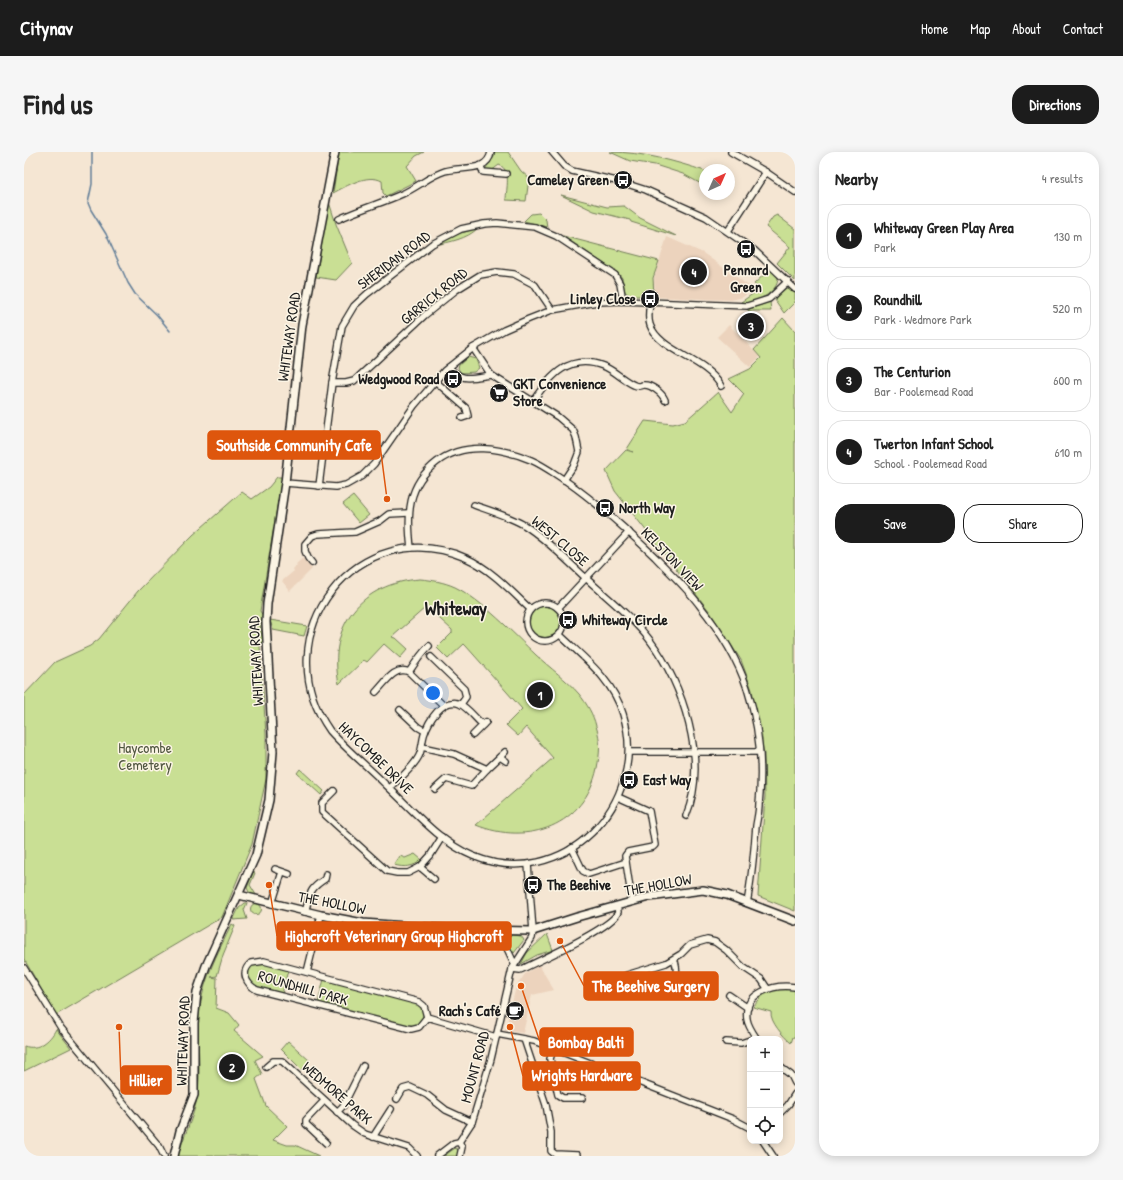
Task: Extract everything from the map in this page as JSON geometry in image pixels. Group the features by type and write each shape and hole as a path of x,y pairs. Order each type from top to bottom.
{"street":[{"name":"WHITEWAY ROAD","path":"174,1156 176,1143 194,1095 194,1023 197,992 206,966 256,855 265,822 271,781 272,714 266,622 267,604 285,483 302,325 335,152"},
{"path":"339,219 358,207 403,194 432,175 448,170 481,167 487,162 491,152"},
{"path":"552,152 564,166 572,171 621,182 652,192 689,208 728,231 754,250 795,289"},
{"path":"731,152 766,172 795,192"},
{"path":"481,167 483,172 506,174"},
{"path":"728,231 766,172"},
{"name":"SHERIDAN ROAD","path":"319,486 332,383 342,326 354,306 383,281 432,244 461,230 497,223 521,225 546,231 583,253 615,275 620,284 622,301"},
{"name":"GARRICK ROAD","path":"332,383 346,383 354,381 426,315 456,290 480,275 497,272 514,274 534,285 552,310"},
{"path":"285,483 319,486 346,485 362,476 374,464 414,406 449,366 473,348 504,330 552,310 597,302 622,301 747,306 769,299 788,281"},
{"path":"650,303 650,324 657,336 666,344 698,362 721,382"},
{"path":"473,348 491,374 566,424 576,437 579,452 577,459 564,480"},
{"path":"533,401 546,381 558,370 581,362 603,366 635,386 643,385 652,388 661,393 665,400"},
{"path":"449,366 454,373 465,378 491,374"},
{"path":"435,381 466,408 468,416 462,418"},
{"name":"KELSTON VIEW","path":"411,548 408,513 414,491 431,467 453,453 468,449 489,449 516,455 533,461 564,480 601,507 629,532 695,600 724,640 734,657 747,688 756,725 759,752 760,804 747,903"},
{"name":"WEST CLOSE","path":"474,505 501,514 524,526 586,578 634,622 662,657 687,715 693,752 694,782 690,805 686,816"},
{"path":"312,563 305,551 305,544 312,536 318,534 355,532 375,524 389,514 408,513"},
{"path":"558,608 629,532"},
{"name":"HAYCOMBE DRIVE","path":"530,609 495,576 470,560 447,552 411,548 395,551 366,562 337,584 316,616 308,646 307,661 309,685 325,723 339,741 442,837 463,851 484,860 513,864 528,864 554,857 572,848 584,840 606,819 624,783 630,752 623,715 611,688 602,676 560,635"},
{"path":"542,603 552,604 558,608 564,621 563,629 560,635 548,642 540,641 532,637 528,632 525,622 530,609 542,603"},
{"path":"409,672 417,662 418,657 429,646"},
{"path":"431,657 464,689 466,696 461,704"},
{"path":"376,692 397,670 403,669 409,672 443,705"},
{"path":"390,788 416,761 422,747 425,731 432,718 443,705 454,703 461,704 484,724 473,735"},
{"path":"401,714 425,731"},
{"path":"422,747 454,754 487,770"},
{"path":"435,789 446,779 471,786 505,752"},
{"path":"630,752 759,752"},
{"path":"500,756 506,761"},
{"path":"334,791 322,803 322,812 387,871 408,873 420,867 430,856 442,837"},
{"path":"618,797 649,811 656,842 653,847 628,852 625,856 632,902"},
{"path":"572,848 586,874 626,862"},
{"path":"528,864 533,931"},
{"path":"420,867 434,879"},
{"path":"275,869 289,874"},
{"path":"272,904 282,872"},
{"path":"305,912 312,889 315,884 324,879 326,874"},
{"name":"THE HOLLOW","path":"239,895 305,912 379,925 491,931 533,931 632,902 670,894 702,890 727,895 795,921"},
{"path":"512,969 520,970 576,942 613,920 618,912 617,906"},
{"name":"ROUNDHILL PARK","path":"307,972 321,915"},
{"path":"491,931 505,944 514,963"},
{"name":"MOUNT ROAD","path":"437,1156 449,1146 459,1142 472,1122 496,1036 512,969 514,963 532,938 533,931"},
{"path":"594,982 595,990 627,975 674,959 690,945 698,941 707,940 716,942 761,979 767,988"},
{"path":"670,990 677,972 677,965 674,959"},
{"name":"ROUNDHILL PARK","path":"257,961 264,961 307,972 419,1002 424,1006 426,1017 419,1027 411,1029 257,990 248,984 245,977 245,970 248,966 257,961"},
{"path":"24,968 55,1020 159,1146 164,1156"},
{"path":"753,1036 747,1018 748,1008 755,997 767,988 778,986 795,987"},
{"path":"729,995 748,1008"},
{"path":"426,1017 496,1036 524,1038 733,1119 747,1126"},
{"path":"524,1038 546,1105 551,1132 551,1151 555,1154 577,1154"},
{"path":"726,1042 741,1043 747,1041"},
{"path":"553,1049 550,1059 558,1095 563,1098 582,1098"},
{"name":"WEDMORE PARK","path":"266,1067 273,1061 282,1061 352,1125 373,1137 409,1148 416,1156"},
{"path":"337,1112 343,1106 363,1066"},
{"path":"783,1068 793,1073 795,1082"},
{"path":"397,1099 403,1089 410,1087 426,1095 446,1110 472,1122"},
{"path":"783,1110 795,1094"},
{"path":"324,1100 306,1120 306,1124 326,1143"},
{"path":"373,1137 391,1109"},
{"path":"459,1142 462,1147 460,1156"},
{"path":"765,1144 773,1156"}],"shaded area":[{"path":"667,237 703,253 753,289 743,297 731,300 655,297 654,278"},
{"path":"729,325 760,357 750,367 717,337"},
{"path":"303,558 312,569 290,591 282,581 294,571 293,569 297,565 296,564"},
{"path":"539,965 554,990 532,995 523,1033 505,1031 516,987 525,974"}],"green space":[{"path":"339,152 424,152 416,156 407,166 416,181 386,196 383,193 382,181 376,179 364,179 357,181 333,193"},
{"path":"494,152 508,152 521,171 529,178 526,201 506,200 507,175 503,167 499,165 491,171 485,169 494,157"},
{"name":"Cameley Green","path":"610,152 646,155 699,169 699,183 683,174 655,165 630,161"},
{"path":"561,195 607,207 624,206 640,218 676,236 631,222 630,220 594,211"},
{"path":"329,202 336,224 352,263 336,280 316,277"},
{"path":"539,213 546,220 547,227 524,221 531,214"},
{"name":"Pennard Green","path":"777,215 795,229 795,281 777,263 790,247 766,227 773,217"},
{"path":"478,228 474,232 464,237 435,245 454,235"},
{"path":"563,236 659,261 653,278 654,296 631,296 625,292 622,278 618,273"},
{"path":"770,269 778,277 777,283 770,293 758,300 740,304 760,289 754,284"},
{"path":"786,288 791,289 795,293 795,302 784,313 775,300 776,296"},
{"path":"770,302 771,311 748,311 749,309"},
{"path":"783,318 795,331 795,911 758,896 765,796 764,754 752,690 741,660 710,612 615,491 606,471 626,450 633,452 627,449 645,421 673,424 685,421 718,392 732,412 744,394 729,379 750,369 761,358 754,350"},
{"path":"468,357 476,359 479,368 474,372 461,373 458,368 459,365"},
{"name":"Haycombe Cemetery","path":"277,477 282,477 260,611 263,616 260,625 263,642 260,646 266,735 266,779 252,844 222,917 56,1015 24,959 24,695 55,662 90,646 99,639 138,591 193,535 242,492 252,499 269,487"},
{"path":"353,496 369,515 359,523 343,504"},
{"path":"420,579 451,585 476,600 569,684 579,694 589,709 595,722 599,737 597,768 590,788 580,804 567,817 552,826 534,831 515,833 496,831 476,825 553,758 526,727 518,736 506,725 522,709 464,644 448,659 437,648 452,633 452,630 428,608 425,608 392,637 396,638 408,649 400,658 384,644 367,662 364,660 339,684 337,663 338,643 344,626 353,611 366,598 381,589 399,582"},
{"path":"545,606 551,607 558,613 561,622 560,628 554,635 545,638 539,637 532,631 529,622 530,616 536,609"},
{"path":"270,620 307,626 304,636 273,630"},
{"path":"300,769 324,791 321,795 297,773"},
{"path":"415,854 422,860 409,866 394,865 400,856 405,858"},
{"path":"253,872 255,873 250,885 258,898 251,896 247,888"},
{"path":"247,903 244,910 247,919 233,920 239,908"},
{"path":"254,904 258,904 260,905 260,913 254,914 251,911 251,907"},
{"path":"232,924 235,926 223,955 217,976 211,977 217,978 216,1008 229,1013 239,1025 234,1031 263,1056 255,1060 262,1074 256,1079 266,1106 287,1126 273,1140 287,1145 295,1145 319,1156 178,1156 197,1098 199,1078 198,1026 203,992 211,968"},
{"path":"501,934 521,936 524,940 514,953"},
{"path":"547,934 553,950 537,955 521,964 527,953"},
{"path":"260,963 288,970 282,994 255,986 248,980 250,968"},
{"path":"324,979 417,1002 423,1009 423,1020 415,1026 409,1027 318,1003"},
{"path":"775,989 795,989 795,1037 793,1037 791,1043 781,1033 775,1024 771,1016 771,1012 753,1007 764,994"},
{"path":"56,1029 71,1048 24,1071 24,1046 34,1047 43,1044"},
{"path":"288,1041 310,1061 302,1070 281,1049"},
{"path":"455,1148 459,1150 458,1156 444,1156"}],"waterway":[{"path":"92,152 92,184 88,203 91,210 106,234 128,283 135,294 157,315 170,331"}],"place":[{"name":"Cameley Green","path":"623,180"},
{"name":"Pennard Green","path":"746,249"},
{"name":"Twerton Infant School","path":"694,272"},
{"name":"Linley Close","path":"650,299"},
{"name":"The Centurion","path":"751,326"},
{"name":"Wedgwood Road","path":"453,379"},
{"name":"GKT Convenience Store","path":"499,393"},
{"name":"Southside Community Cafe","path":"387,499"},
{"name":"North Way","path":"605,508"},
{"name":"Whiteway Circle","path":"568,620"},
{"name":"Whiteway Green Play Area","path":"540,695"},
{"name":"East Way","path":"629,780"},
{"name":"Highcroft Veterinary Group Highcroft","path":"269,885"},
{"name":"The Beehive","path":"533,885"},
{"name":"The Beehive Surgery","path":"560,941"},
{"name":"Bombay Balti","path":"521,986"},
{"name":"Rach's Café","path":"515,1011"},
{"name":"Hillier","path":"119,1027"},
{"name":"Wrights Hardware","path":"510,1027"},
{"name":"Roundhill","path":"232,1067"}],"district":[{"name":"Whiteway","path":"456,608"}]}
